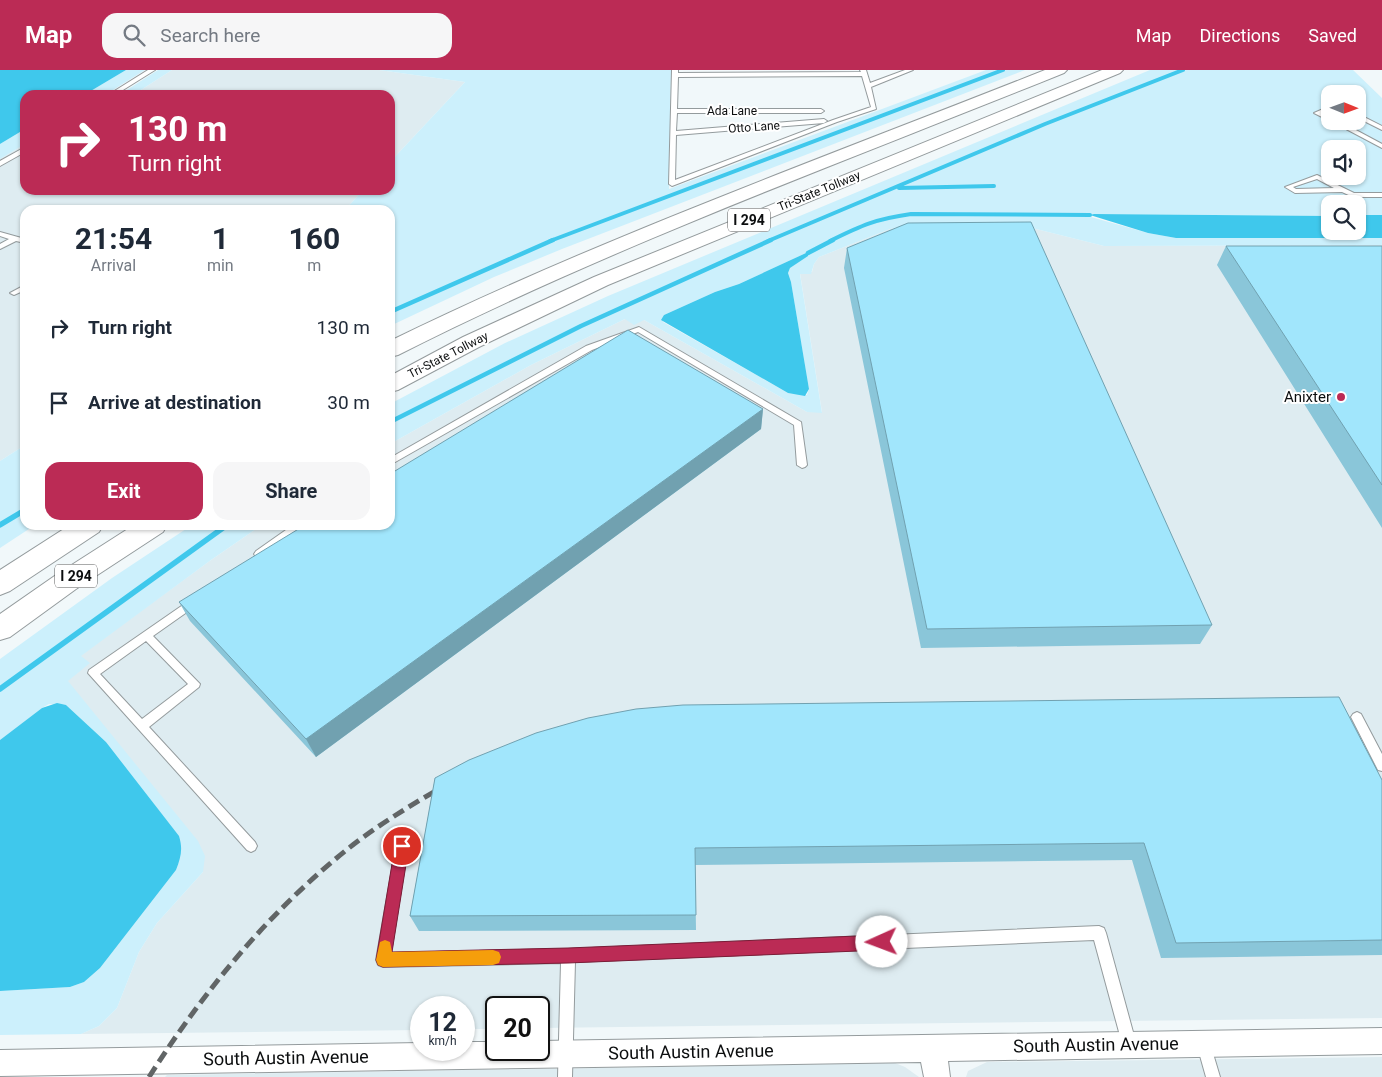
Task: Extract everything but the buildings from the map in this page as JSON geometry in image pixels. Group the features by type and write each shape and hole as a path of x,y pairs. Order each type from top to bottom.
{"highway":[{"name":"Tri-State Tollway","path":"395,348 460,315 589,257 1059,70"},
{"name":"Tri-State Tollway","path":"395,381 471,342 601,281 1115,70"},
{"name":"I 294","path":"0,584 82,530"},
{"name":"I 294","path":"0,629 66,582 146,530"}],"street":[{"name":"South Austin Avenue","path":"0,1063 90,1069 566,1065 932,1048 1382,1041"},
{"path":"932,1048 936,1077"}],"lane":[{"path":"119,90 152,70"},
{"path":"868,86 910,70"},
{"path":"675,72 864,72 874,108 835,120 672,184 675,72"},
{"name":"Ada Lane","path":"674,111 821,111"},
{"name":"Otto Lane","path":"673,133 835,120"},
{"path":"1366,120 1382,128"},
{"path":"1352,130 1382,146"},
{"path":"1372,140 1382,137"},
{"path":"0,164 20,152"},
{"path":"1344,190 1295,191 1288,187 1317,177 1344,190 1353,195 1382,195"},
{"path":"0,234 20,239"},
{"path":"0,247 16,238"},
{"path":"14,294 20,290"},
{"path":"395,459 589,348 639,329 798,424 802,464"},
{"path":"251,560 293,530"},
{"path":"202,595 93,672 251,846"},
{"path":"142,726 195,684 146,635"},
{"path":"1356,717 1382,766"},
{"path":"402,846 383,960 568,956 1098,933 1129,1045"},
{"path":"566,1065 568,956"},
{"path":"1203,1044 1213,1077"}],"shaded area":[{"path":"126,70 145,70 113,90 92,90"},
{"path":"158,70 172,70 141,90 127,90"},
{"path":"172,70 379,70 465,82 395,157 395,90 141,90"},
{"path":"379,70 671,70 669,189 986,70 1025,70 562,249 494,277 395,324 395,205 350,205 358,195 395,195 395,157 465,82"},
{"path":"1150,70 1353,70 1382,98 1382,215 1366,215 1366,195 1321,195 1321,216 1094,214 1091,217 1148,233 1176,238 1321,238 1321,240 1366,240 1366,238 1382,238 1382,245 1104,246 1028,227 899,227 819,257 814,264 811,274 800,274 822,413 807,412 644,320 634,325 625,319 531,365 395,441 395,401 505,343 608,296","holes":["806,253 807,256 790,268 788,273 809,389 807,395 788,393 663,322 664,315 715,292 739,284"]},
{"path":"20,132 20,147 0,159 0,144"},
{"path":"20,147 20,195 358,195 350,205 20,205 20,448 0,461 0,159"},
{"path":"899,227 1028,227 1104,246 1382,245 1382,1018 550,1028 550,996 485,996 485,1029 475,1029 475,996 410,996 410,1030 81,1034 99,1026 117,1008 139,952 157,923 203,872 59,671 255,530 395,530 395,441 531,365 625,319 644,320 807,412 822,412 800,273 812,272 814,264 819,257"},
{"path":"20,448 20,530 27,530 0,548 0,461"},
{"path":"184,530 255,530 81,656 90,663 68,681 198,841 205,856 203,872 157,923 139,952 117,1008 99,1026 81,1034 0,1035 0,991 70,987 84,982 100,968 176,870 179,836 106,742 66,705 49,704 0,740 0,659 112,578"},
{"path":"1382,1057 1382,1077 966,1077 968,1071 987,1062"},
{"path":"895,1063 905,1067 919,1077 165,1077 167,1075"}],"water":[{"path":"0,70 126,70 92,90 20,90 20,132 0,144"},
{"path":"1090,215 1321,216 1321,238 1176,238 1148,233"},
{"path":"1366,215 1382,215 1382,238 1366,238"},
{"path":"808,253 808,256 790,268 788,273 809,389 805,396 788,393 661,320 664,315 715,292 739,284"},
{"path":"57,703 66,705 106,742 179,836 181,845 180,857 176,870 100,968 84,982 70,987 0,991 0,740 42,708"}],"waterway":[{"path":"550,241 1003,70"},
{"path":"768,241 1045,124 1183,70"},
{"path":"899,188 994,186"},
{"path":"830,241 869,223 911,214 1090,215"},
{"path":"395,310 553,240"},
{"path":"395,419 581,326 771,240"},
{"path":"808,253 833,240"},
{"path":"0,525 20,513"},
{"path":"0,689 220,530"}],"railway":[{"path":"149,1077 193,1012 217,981 242,951 295,895 354,844 444,786"}],"slow traffic":[{"path":"385,947 383,960 493,957"}],"place":[{"name":"Anixter","path":"1341,397"}],"route":[{"path":"402,846 383,960 568,956 882,942"}]}
